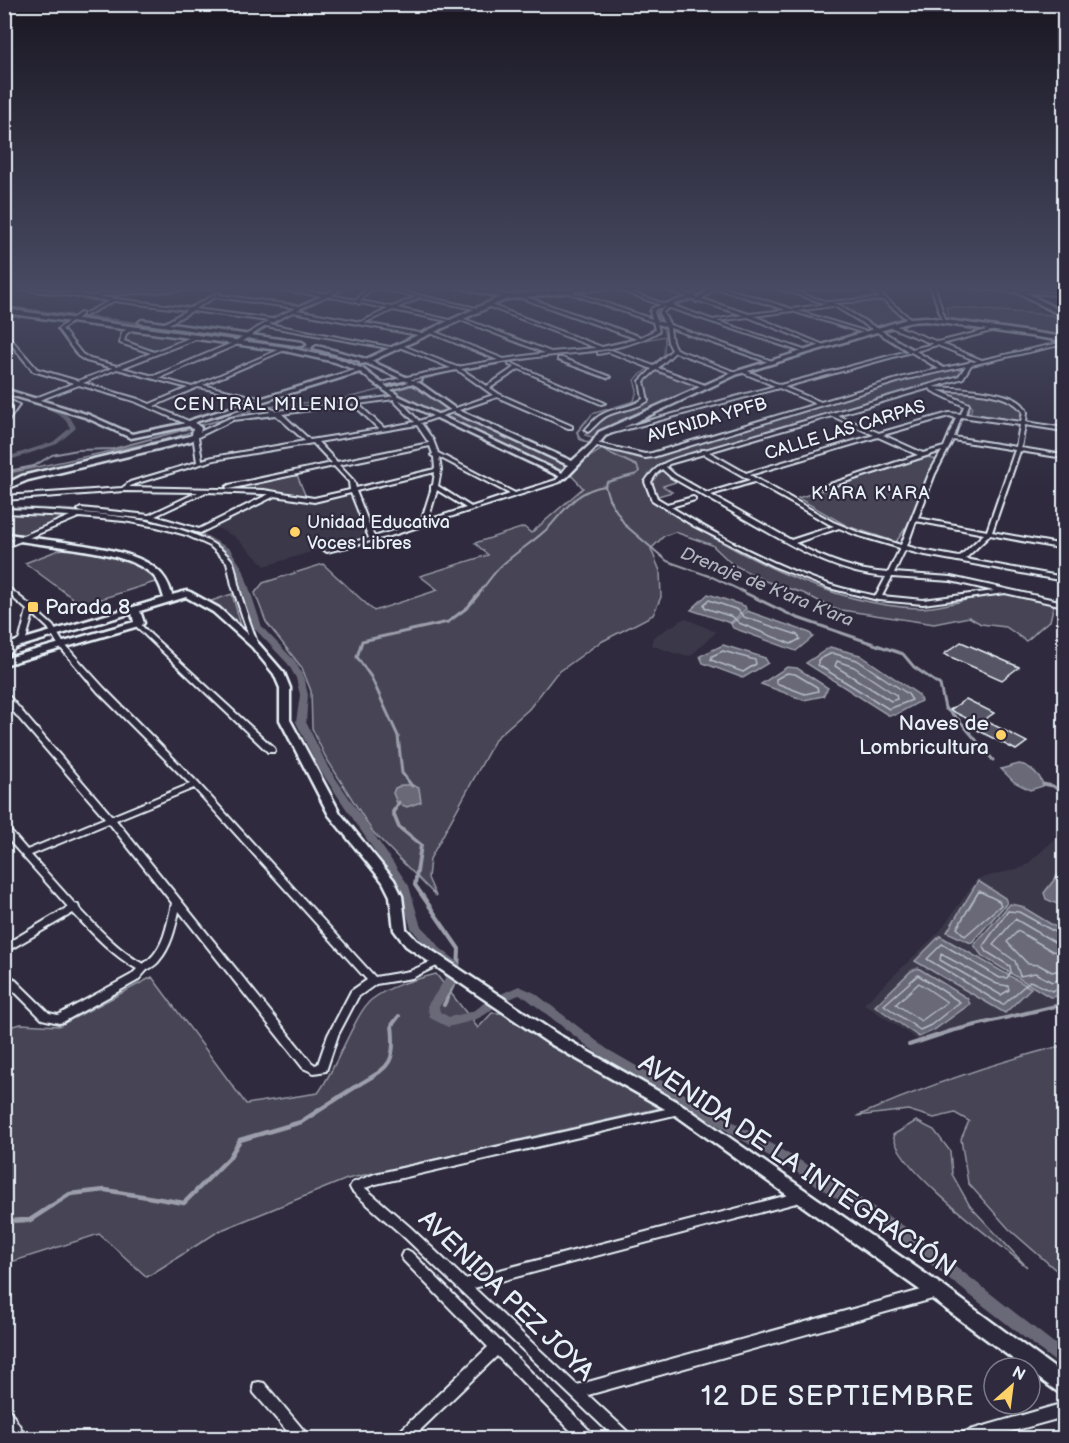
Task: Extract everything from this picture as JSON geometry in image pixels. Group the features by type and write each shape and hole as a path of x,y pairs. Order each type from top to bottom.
{"street":[{"path":"21,354 32,368 150,406 194,428"},
{"path":"79,354 154,378 262,400"},
{"path":"35,399 148,354"},
{"path":"154,378 209,354"},
{"path":"150,406 272,354"},
{"path":"306,354 358,368 397,397 563,476"},
{"path":"340,354 366,361 414,383 454,410 572,464"},
{"path":"200,463 194,428 196,420 358,368 380,354"},
{"path":"416,354 464,372 496,395 570,427"},
{"path":"487,354 503,361"},
{"path":"378,385 456,369 558,354"},
{"path":"385,390 464,372 586,354"},
{"path":"617,354 704,386"},
{"path":"588,430 603,413 632,407 646,399 642,381 650,368 668,354"},
{"path":"687,354 740,372 820,404"},
{"path":"751,354 770,361"},
{"path":"327,550 424,524 558,481 572,464 594,446 602,434 704,386 791,354"},
{"path":"602,434 895,354"},
{"path":"918,354 942,369"},
{"path":"965,354 982,361"},
{"name":"AVENIDA YPFB","path":"594,446 645,456 942,369 1010,354"},
{"path":"560,358 609,377"},
{"name":"AVENIDA YPFB","path":"662,466 961,377 971,362"},
{"path":"511,364 603,403"},
{"path":"486,388 517,368"},
{"path":"927,388 967,405 963,413"},
{"path":"927,388 980,392 1012,399 1024,407 1024,423 1017,450 989,532 961,559"},
{"path":"4,391 75,412 131,436 194,428 276,412 397,397"},
{"path":"124,489 132,483 200,463 383,430 454,410 496,395"},
{"path":"397,397 396,400 418,421 430,444 438,470 424,524"},
{"path":"4,398 16,402 15,412 4,426"},
{"path":"354,403 383,430"},
{"path":"266,408 276,412 312,442 338,465 352,482 372,538"},
{"name":"CALLE LAS CARPAS","path":"745,475 951,414 963,413 1065,429"},
{"path":"878,598 903,548 945,448 960,420 951,414"},
{"path":"834,415 922,455"},
{"path":"4,488 25,478 103,461 194,428"},
{"path":"951,438 1065,457"},
{"path":"218,489 430,444"},
{"path":"824,487 945,448"},
{"path":"703,452 840,526 903,548 1065,579"},
{"path":"434,455 440,455 515,495"},
{"path":"1005,591 924,602 878,598 831,587 775,565 706,530 654,499 648,482 662,466 673,476 791,542 847,568 888,576 937,577 1005,591 1065,604"},
{"path":"4,498 124,489 218,489 275,493 314,500 438,470"},
{"path":"706,495 754,480"},
{"path":"434,486 471,509"},
{"path":"150,517 209,489"},
{"path":"4,506 150,517 200,531 275,493"},
{"path":"667,506 693,499"},
{"path":"4,512 80,514 158,526 196,538 223,553 229,560 255,645"},
{"path":"4,546 80,514"},
{"path":"915,519 1065,547"},
{"path":"791,542 840,526"},
{"path":"4,535 19,540 96,550 124,557 158,575 164,582 169,599 4,648"},
{"path":"4,586 32,608 101,690 195,785 373,981"},
{"name":"AVENIDA DE LA INTEGRACIÓN","path":"169,599 187,594 216,610 255,645 279,673 285,688 285,720 335,815 388,880 396,896 400,930 411,943 552,1038 679,1110 937,1292 1065,1386"},
{"path":"4,656 17,644 27,629 32,608"},
{"path":"135,609 139,626 271,750"},
{"path":"4,662 139,623"},
{"path":"4,696 111,820 293,1050 314,1069 322,1068 333,1035 354,994 373,981 412,974 442,965"},
{"path":"25,854 195,785"},
{"path":"5,830 125,959 143,968"},
{"path":"4,975 46,1016 59,1019 134,978 143,968 159,958 170,930 177,901"},
{"path":"4,951 75,907"},
{"name":"AVENIDA PEZ JOYA","path":"624,1438 356,1187 375,1179 679,1110"},
{"path":"463,1285 800,1197"},
{"name":"AVENIDA PEZ JOYA","path":"407,1256 587,1438"},
{"path":"575,1392 937,1292"},
{"path":"403,1438 498,1346"},
{"path":"259,1388 301,1438"},
{"path":"967,1438 1065,1410"},
{"path":"4,1414 19,1438"}],"shaded area":[{"path":"321,354 334,354 359,360 354,363"},
{"path":"961,366 960,373 955,377 664,462 653,470 663,469 679,481 663,486 672,492 651,498 711,536 778,571 849,597 885,605 919,608 1005,594 1024,596 1054,604 1050,621 1029,639 1026,641 1006,627 981,624 969,617 934,624 835,609 803,593 765,581 732,564 712,545 675,532 664,536 651,549 660,571 661,597 653,615 599,643 556,674 529,709 496,738 430,859 428,878 436,896 372,831 325,756 312,728 311,691 302,668 266,622 255,593 263,583 323,564 374,611 438,590 420,576 488,555 475,543 524,527 531,533 583,488 571,475 583,461 602,449 648,458 898,382"},
{"path":"654,371 699,387 594,438 585,435 605,414 632,408 648,400 644,382"},
{"path":"415,385 448,410 436,412 391,391"},
{"path":"939,390 983,394 1006,399 1021,410 1020,421 970,413 972,407 970,404"},
{"path":"453,412 569,466 559,470 443,415"},
{"path":"192,431 189,437 121,451 102,460 5,485 4,474 176,437"},
{"path":"928,457 936,460 907,526 896,542 847,526 798,498"},
{"path":"297,475 306,497 234,488"},
{"name":"Unidad Educativa Voces Libres","path":"346,495 351,496 367,535 265,566 235,537 215,527 275,498 312,504"},
{"path":"5,513 69,515 71,517 19,538 5,531"},
{"path":"64,548 102,553 127,560 139,565 158,581 82,605 25,563"},
{"path":"232,594 243,632 211,601"},
{"path":"685,618 716,632 691,656 676,654 651,645 653,637"},
{"path":"1064,836 1064,1002 918,1040 864,1004 939,932 977,879 1024,867 1055,839"},
{"path":"436,974 478,1028 492,1013 505,1013 665,1107 347,1179 219,1231 147,1277 99,1234 5,1264 4,1028 21,1024 59,1026 152,977 246,1104 318,1093 359,1017 371,1000 394,987"},
{"path":"1064,1045 1064,1277 1009,1229 968,1183 961,1139 969,1121 955,1113 934,1118 908,1110 857,1116 959,1076"},
{"path":"916,1121 934,1130 950,1151 952,1174 970,1206 1027,1267 930,1186 899,1150 893,1135"}],"water":[{"path":"708,594 745,606 746,609 730,623 691,610"},
{"path":"747,611 810,633 813,637 796,651 733,628 731,624"},
{"path":"723,645 765,658 768,663 743,678 703,663 700,656"},
{"path":"830,647 860,655 919,695 921,701 895,715 888,715 806,663"},
{"path":"787,667 797,668 828,688 823,696 804,700 761,684"},
{"path":"1019,764 1027,766 1034,772 1040,778 1043,786 1030,790 1014,782 1001,769"},
{"path":"402,785 419,788 421,802 407,807 397,803 393,793 395,788"},
{"path":"1061,871 1064,872 1064,907 1046,899 1044,893"},
{"path":"978,881 1005,898 1007,903 971,943 947,932"},
{"path":"1010,904 1021,906 1064,932 1064,988 1059,996 1050,997 982,956 974,945"},
{"path":"940,936 1031,988 1005,1013 915,961"},
{"path":"918,968 967,998 970,1004 934,1030 919,1037 875,1006 911,971"}],"building":[{"path":"961,642 1019,667 1002,680 944,654"},
{"path":"966,699 994,713 978,724 950,710"},
{"name":"Naves de Lombricultura","path":"986,721 1027,742 1016,750 975,729"}],"waterway":[{"path":"215,422 258,408 347,398 448,373 542,357 573,354"},
{"name":"Drenaje de K'ara K'ara","path":"586,422 592,414 634,401 637,390 634,380 664,354"},
{"path":"4,395 55,410 71,421 73,428 55,443 4,460"},
{"path":"4,472 34,466 52,455 77,450 113,449 220,420"},
{"name":"Drenaje de K'ara K'ara","path":"587,420 577,432 580,439 637,466 639,471 637,474 607,482 605,486"},
{"path":"480,592 500,567 545,531 574,500 587,491 605,486"},
{"name":"Drenaje de K'ara K'ara","path":"605,486 609,499 625,525 667,561 712,577 744,592"},
{"path":"4,508 72,511 143,519 197,534 227,551 239,569 258,628 292,663 300,678 304,695 301,722 323,767 404,886 415,925 436,951 454,965 450,982 433,1006 434,1015 448,1022 480,1013 491,1003"},
{"path":"412,786 402,773 398,736 371,677 357,657 362,641 448,622 468,607 481,591"},
{"name":"Drenaje de K'ara K'ara","path":"741,591 795,617 903,654 914,667 940,685 945,708 959,720 993,760"},
{"name":"Drenaje de K'ara K'ara","path":"1043,784 1053,786 1064,794"},
{"path":"394,810 399,802"},
{"path":"395,809 393,812 399,827 421,845 415,885 459,949 458,971"},
{"path":"444,1005 457,977"},
{"path":"507,996 519,990 531,996 603,1052 801,1168 902,1233 1064,1360"},
{"path":"909,1045 951,1031 1064,1004"},
{"path":"352,1089 381,1071 391,1059 392,1025 399,1016"},
{"path":"4,1221 30,1220 70,1194 105,1190 184,1203 229,1158 240,1140 301,1122 355,1087"}],"place":[{"name":"Unidad Educativa Voces Libres","path":"295,532"},
{"name":"Parada 8","path":"33,607"},
{"name":"Naves de Lombricultura","path":"1001,735"}],"district":[{"name":"CENTRAL MILENIO","path":"267,404"},
{"name":"K'ARA K'ARA","path":"871,493"},
{"name":"12 DE SEPTIEMBRE","path":"838,1397"}]}
